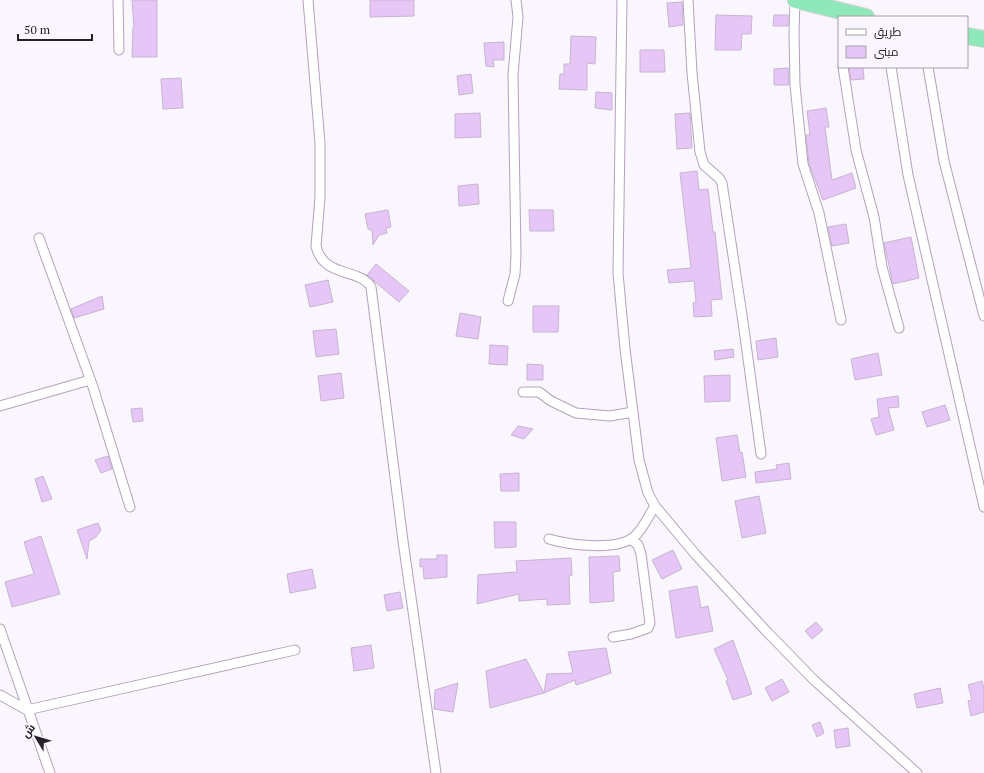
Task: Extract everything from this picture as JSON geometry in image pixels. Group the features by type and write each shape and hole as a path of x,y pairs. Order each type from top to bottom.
{"highway":[{"path":"796,0 862,16"},
{"path":"968,36 984,39"}],"street":[{"path":"118,0 119,50"},
{"path":"308,0 320,143 320,197 316,246 318,254 327,264 348,275 360,278 367,282 371,287 403,540 436,773"},
{"path":"508,301 515,274 516,255 513,75 514,44 518,17 516,0"},
{"path":"622,0 618,273 625,349 639,460 648,493 655,506 696,555 814,680 917,773"},
{"path":"688,0 692,73 700,152 704,166 719,178 722,183 744,322 761,454"},
{"path":"796,0 794,33 796,85 803,164 819,212 841,320"},
{"path":"843,68 845,88 856,150 874,217 882,267 899,328"},
{"path":"891,68 908,175 984,507"},
{"path":"928,68 944,161 984,316"},
{"path":"39,238 90,380 130,507"},
{"path":"0,406 90,380"},
{"path":"522,392 539,392 551,401 576,413 610,416 633,412"},
{"path":"549,539 563,543 599,546 631,539 642,527 655,506"},
{"path":"613,637 643,631 648,628 650,622 641,554 638,545 631,539"},
{"path":"0,628 27,710 50,773"},
{"path":"0,695 27,710 295,650"}],"building":[{"path":"132,0 157,0 157,57 132,57 134,27"},
{"path":"370,0 414,0 414,16 370,17"},
{"path":"682,2 683,25 669,27 667,3"},
{"path":"716,15 752,16 751,34 742,34 741,50 715,50"},
{"path":"774,15 788,15 788,26 773,26"},
{"path":"571,36 596,37 595,64 587,63 587,90 559,89 560,74 564,74 564,64 570,64"},
{"path":"504,42 504,60 493,60 494,67 486,66 484,43"},
{"path":"640,50 664,50 665,72 640,72"},
{"path":"788,68 789,85 774,85 774,69"},
{"path":"849,68 863,68 864,79 851,80"},
{"path":"471,74 473,93 459,95 457,76"},
{"path":"181,78 183,108 163,109 161,79"},
{"path":"596,92 612,93 612,110 595,108"},
{"path":"826,108 829,127 825,127 832,180 852,173 856,188 823,200 809,164 806,135 810,135 807,111"},
{"path":"480,113 481,137 455,138 455,114"},
{"path":"690,113 692,148 677,149 675,114"},
{"path":"697,171 699,190 708,189 713,232 715,232 722,299 711,300 712,316 694,317 693,303 696,302 694,281 669,283 667,270 691,268 680,173"},
{"path":"478,184 479,204 459,206 458,186"},
{"path":"388,210 391,227 386,228 387,233 379,235 373,245 372,230 368,229 365,214"},
{"path":"529,210 553,210 554,231 530,231"},
{"path":"846,224 849,243 832,246 828,227"},
{"path":"911,237 919,278 893,284 884,243"},
{"path":"376,264 409,291 399,302 367,275"},
{"path":"328,280 333,302 310,307 305,285"},
{"path":"102,296 104,309 74,318 71,309"},
{"path":"533,306 559,306 558,332 533,332"},
{"path":"460,313 481,317 478,339 456,336"},
{"path":"336,329 339,354 316,357 313,331"},
{"path":"776,338 778,357 758,360 756,341"},
{"path":"490,345 508,346 507,365 489,364"},
{"path":"733,349 734,357 715,360 714,351"},
{"path":"878,353 882,375 855,380 851,359"},
{"path":"527,364 543,365 543,380 527,380"},
{"path":"341,373 344,398 321,401 318,376"},
{"path":"730,375 730,401 705,402 704,376"},
{"path":"898,396 899,407 888,408 894,430 876,435 871,419 879,417 877,399"},
{"path":"945,405 950,420 927,427 922,412"},
{"path":"142,408 143,421 133,422 131,409"},
{"path":"518,426 533,429 524,439 511,435"},
{"path":"737,435 740,453 742,452 746,477 722,481 716,438"},
{"path":"108,456 112,469 101,473 95,460"},
{"path":"789,463 791,479 756,483 755,472 777,469 776,465"},
{"path":"519,473 519,491 501,491 500,474"},
{"path":"43,476 52,499 42,502 35,479"},
{"path":"759,496 766,533 742,538 735,501"},
{"path":"494,522 516,522 516,547 495,548"},
{"path":"98,523 101,530 96,537 89,541 87,559 77,530"},
{"path":"41,536 60,594 12,607 5,582 34,574 24,542"},
{"path":"673,550 682,569 662,579 652,560"},
{"path":"437,555 447,555 447,577 424,579 423,566 420,567 420,559 437,559"},
{"path":"619,556 620,571 613,572 614,601 590,603 589,557"},
{"path":"571,558 572,575 569,576 570,604 547,605 547,599 519,601 519,594 477,604 478,575 517,572 516,561"},
{"path":"312,569 316,588 290,593 287,574"},
{"path":"697,586 701,608 708,606 713,631 676,638 669,591"},
{"path":"400,592 403,608 387,611 384,595"},
{"path":"816,622 823,630 812,639 805,631"},
{"path":"733,640 752,694 733,700 726,681 728,680 714,649"},
{"path":"371,645 374,668 354,671 351,648"},
{"path":"606,648 611,673 576,685 575,680 544,693 547,674 573,673 568,652"},
{"path":"526,659 544,693 490,708 486,671"},
{"path":"782,679 789,692 772,701 765,688"},
{"path":"982,681 984,688 984,712 971,716 968,701 972,700 968,685"},
{"path":"458,683 453,712 434,709 435,690"},
{"path":"940,688 943,703 917,708 914,694"},
{"path":"820,722 824,733 817,737 812,725"},
{"path":"848,728 850,746 836,748 834,730"}]}
